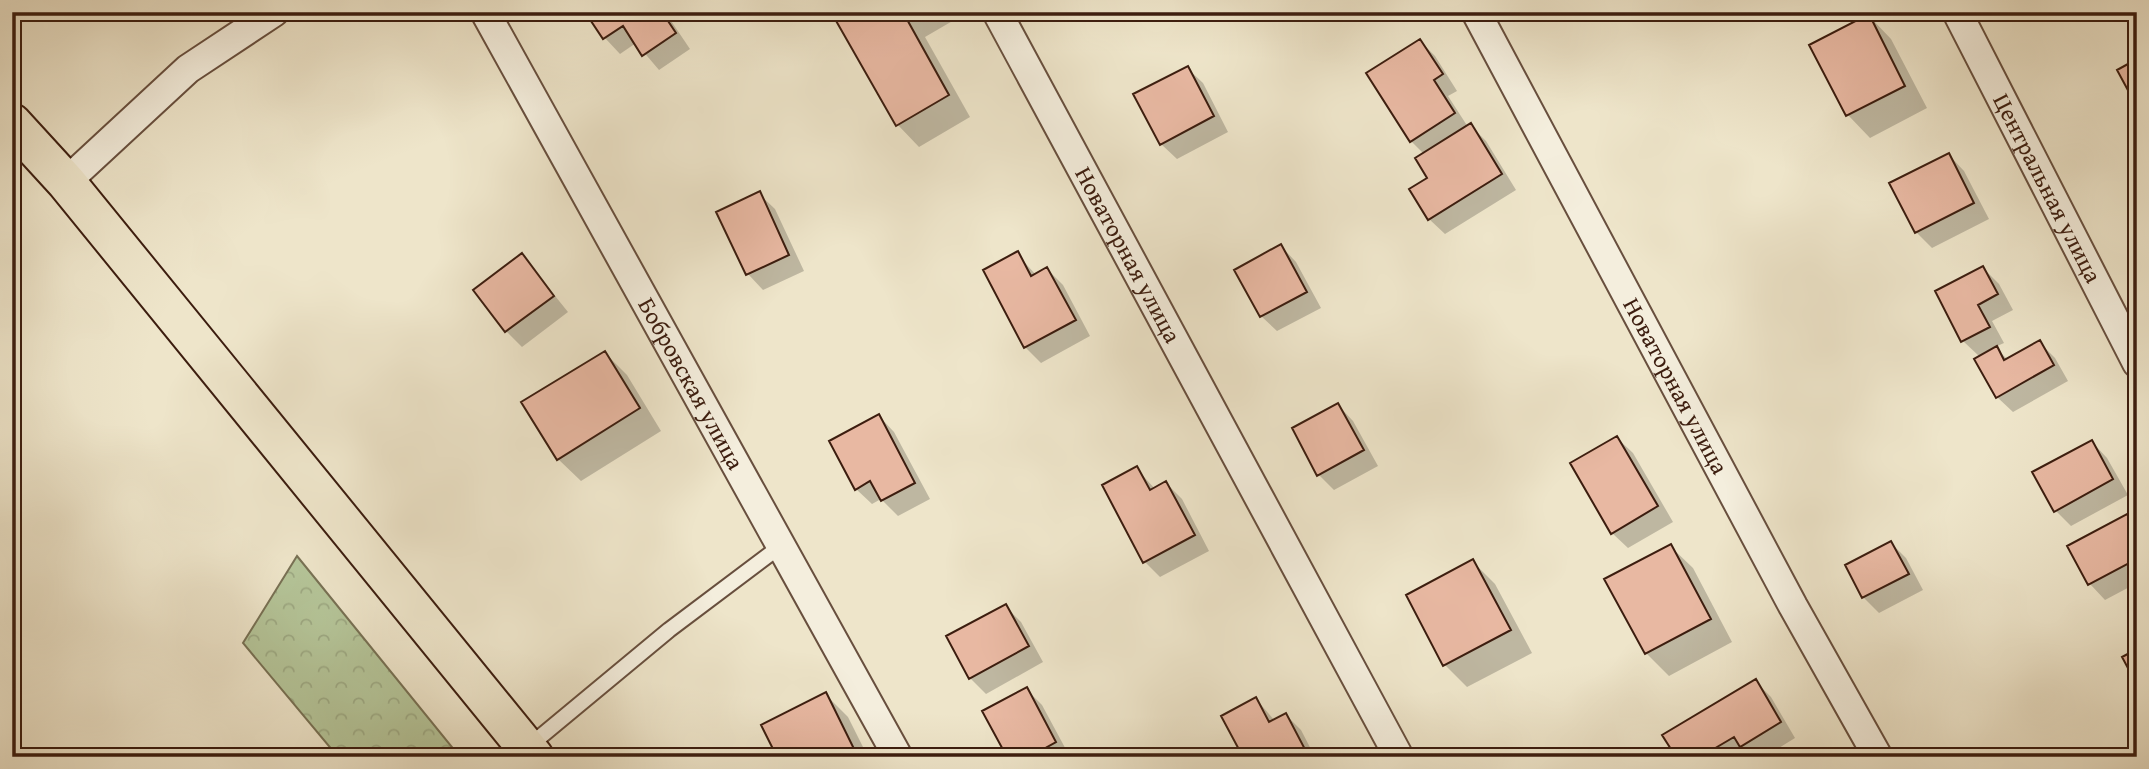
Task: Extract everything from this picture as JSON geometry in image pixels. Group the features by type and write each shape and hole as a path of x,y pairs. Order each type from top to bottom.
{"main road":[{"path":"12,123 66,181 531,752"}],"street":[{"path":"66,181 188,69 274,12"},
{"name":"Бобровская улица","path":"485,12 898,757"},
{"name":"Новаторная улица","path":"997,12 1399,757"},
{"name":"Новаторная улица","path":"1476,12 1793,606 1878,757"},
{"name":"Центральная улица","path":"1957,12 2137,363"}],"lane":[{"path":"531,752 669,630 782,545"}],"green space":[{"path":"297,556 460,757 338,757 243,643"}],"building":[{"path":"585,12 662,12 676,33 642,56 623,26 603,39"},
{"path":"831,12 907,12 904,14 949,95 896,126"},
{"path":"1869,14 1905,86 1846,116 1809,45"},
{"path":"1420,39 1443,74 1434,80 1455,113 1410,142 1366,73"},
{"path":"2137,59 2137,107 2117,70"},
{"path":"1188,66 1214,116 1160,145 1133,94"},
{"path":"1471,123 1502,174 1428,220 1409,189 1427,178 1415,158"},
{"path":"1949,153 1974,203 1915,233 1889,183"},
{"path":"760,191 789,255 746,275 716,212"},
{"path":"1281,244 1307,292 1260,317 1234,270"},
{"path":"1018,251 1031,276 1047,267 1076,320 1024,348 983,270"},
{"path":"522,253 554,296 505,332 473,290"},
{"path":"1983,266 1998,294 1978,305 1990,327 1961,342 1935,291"},
{"path":"2040,340 2054,365 1996,398 1974,359 1997,346 2004,360"},
{"path":"605,351 640,408 557,460 521,402"},
{"path":"1338,403 1364,450 1317,476 1292,428"},
{"path":"879,414 915,483 881,501 870,481 855,490 829,441"},
{"path":"1617,436 1658,506 1611,534 1570,463"},
{"path":"2092,440 2113,479 2054,512 2032,472"},
{"path":"1137,466 1150,490 1166,481 1195,535 1143,563 1102,485"},
{"path":"2127,514 2137,532 2137,559 2088,585 2067,546"},
{"path":"1891,541 1909,574 1862,598 1845,565"},
{"path":"1671,544 1711,619 1645,654 1604,579"},
{"path":"1473,559 1511,630 1443,666 1406,595"},
{"path":"1006,604 1029,646 969,679 946,636"},
{"path":"2137,649 2137,685 2122,657"},
{"path":"1756,679 1781,722 1740,747 1734,737 1700,757 1676,757 1662,735"},
{"path":"1027,687 1056,742 1029,757 1007,757 982,711"},
{"path":"826,692 858,757 777,757 761,725"},
{"path":"1256,697 1269,722 1286,713 1309,757 1243,757 1221,716"}]}
